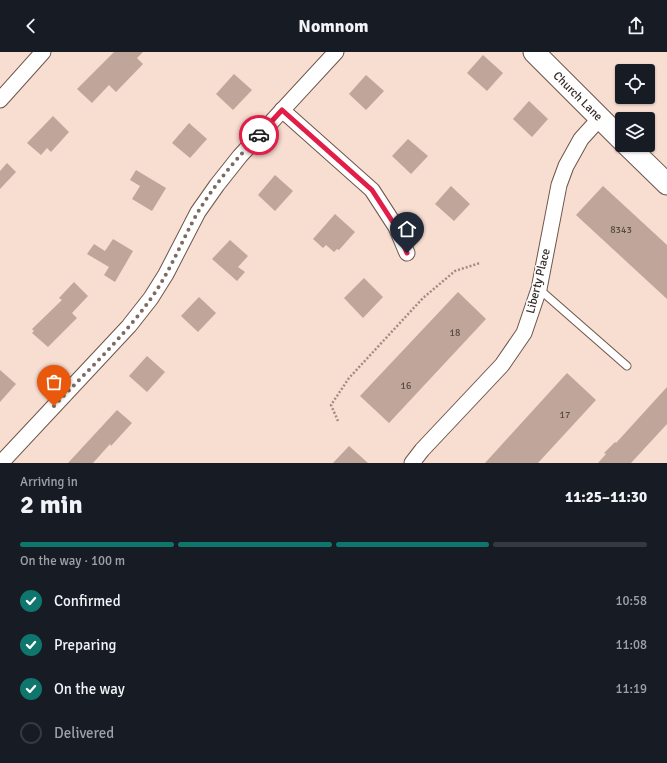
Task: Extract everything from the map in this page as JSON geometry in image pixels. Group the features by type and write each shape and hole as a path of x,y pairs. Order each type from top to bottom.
{"street":[{"path":"0,100 43,52"},
{"path":"1,463 128,326 151,298 166,274 198,212 216,185 240,156 336,52"},
{"name":"Church Lane","path":"534,52 615,133"},
{"path":"282,110 372,190 392,221 407,253"},
{"name":"Liberty Place","path":"412,463 422,450 502,365 524,333 539,289 559,185 566,166 581,139 600,118"},
{"path":"634,152 667,184"}],"lane":[{"path":"539,289 627,366"}],"path":[{"path":"338,421 331,405 349,378 423,298 455,272 480,263"}],"building":[{"path":"114,52 143,52 137,58 143,64 116,92 109,85 92,103 77,89"},
{"path":"483,55 503,73 487,91 467,73"},
{"path":"234,74 252,90 233,110 216,94"},
{"path":"366,75 384,91 366,110 349,94"},
{"path":"529,101 548,119 532,137 513,119"},
{"path":"53,116 69,132 51,152 47,148 41,155 27,143"},
{"path":"189,123 207,139 190,158 172,143"},
{"path":"408,139 428,156 411,174 392,156"},
{"path":"7,163 16,172 0,189 0,171"},
{"path":"136,170 166,188 152,211 132,199 140,186 130,180"},
{"path":"275,175 293,191 275,211 258,195"},
{"path":"451,186 470,204 454,221 435,204"},
{"path":"603,186 667,245 667,299 576,215"},
{"path":"335,214 355,232 339,250 337,249 334,252 326,245 323,248 313,239"},
{"path":"113,239 133,251 115,282 104,275 109,267 87,254 94,244 105,251"},
{"path":"230,240 248,256 238,267 245,272 237,281 212,259"},
{"path":"364,278 383,297 363,318 344,298"},
{"path":"74,282 88,296 72,313 77,318 48,347 32,333 34,331 32,329 62,300 59,298"},
{"path":"458,292 486,319 389,423 360,396"},
{"path":"199,297 216,313 198,332 181,316"},
{"path":"147,356 165,372 147,392 129,376"},
{"path":"0,370 16,384 0,402"},
{"path":"567,373 596,400 538,463 485,463"},
{"path":"667,387 667,424 631,463 598,463 606,454 604,453 615,442 616,443"},
{"path":"117,410 132,423 111,446 110,444 93,463 68,463"},
{"path":"349,446 368,463 333,463"}],"way so far":[{"path":"54,406 128,326 151,298 166,274 198,212 216,185 259,135"}],"route":[{"path":"259,135 282,110 372,190 396,227 407,253"}]}
